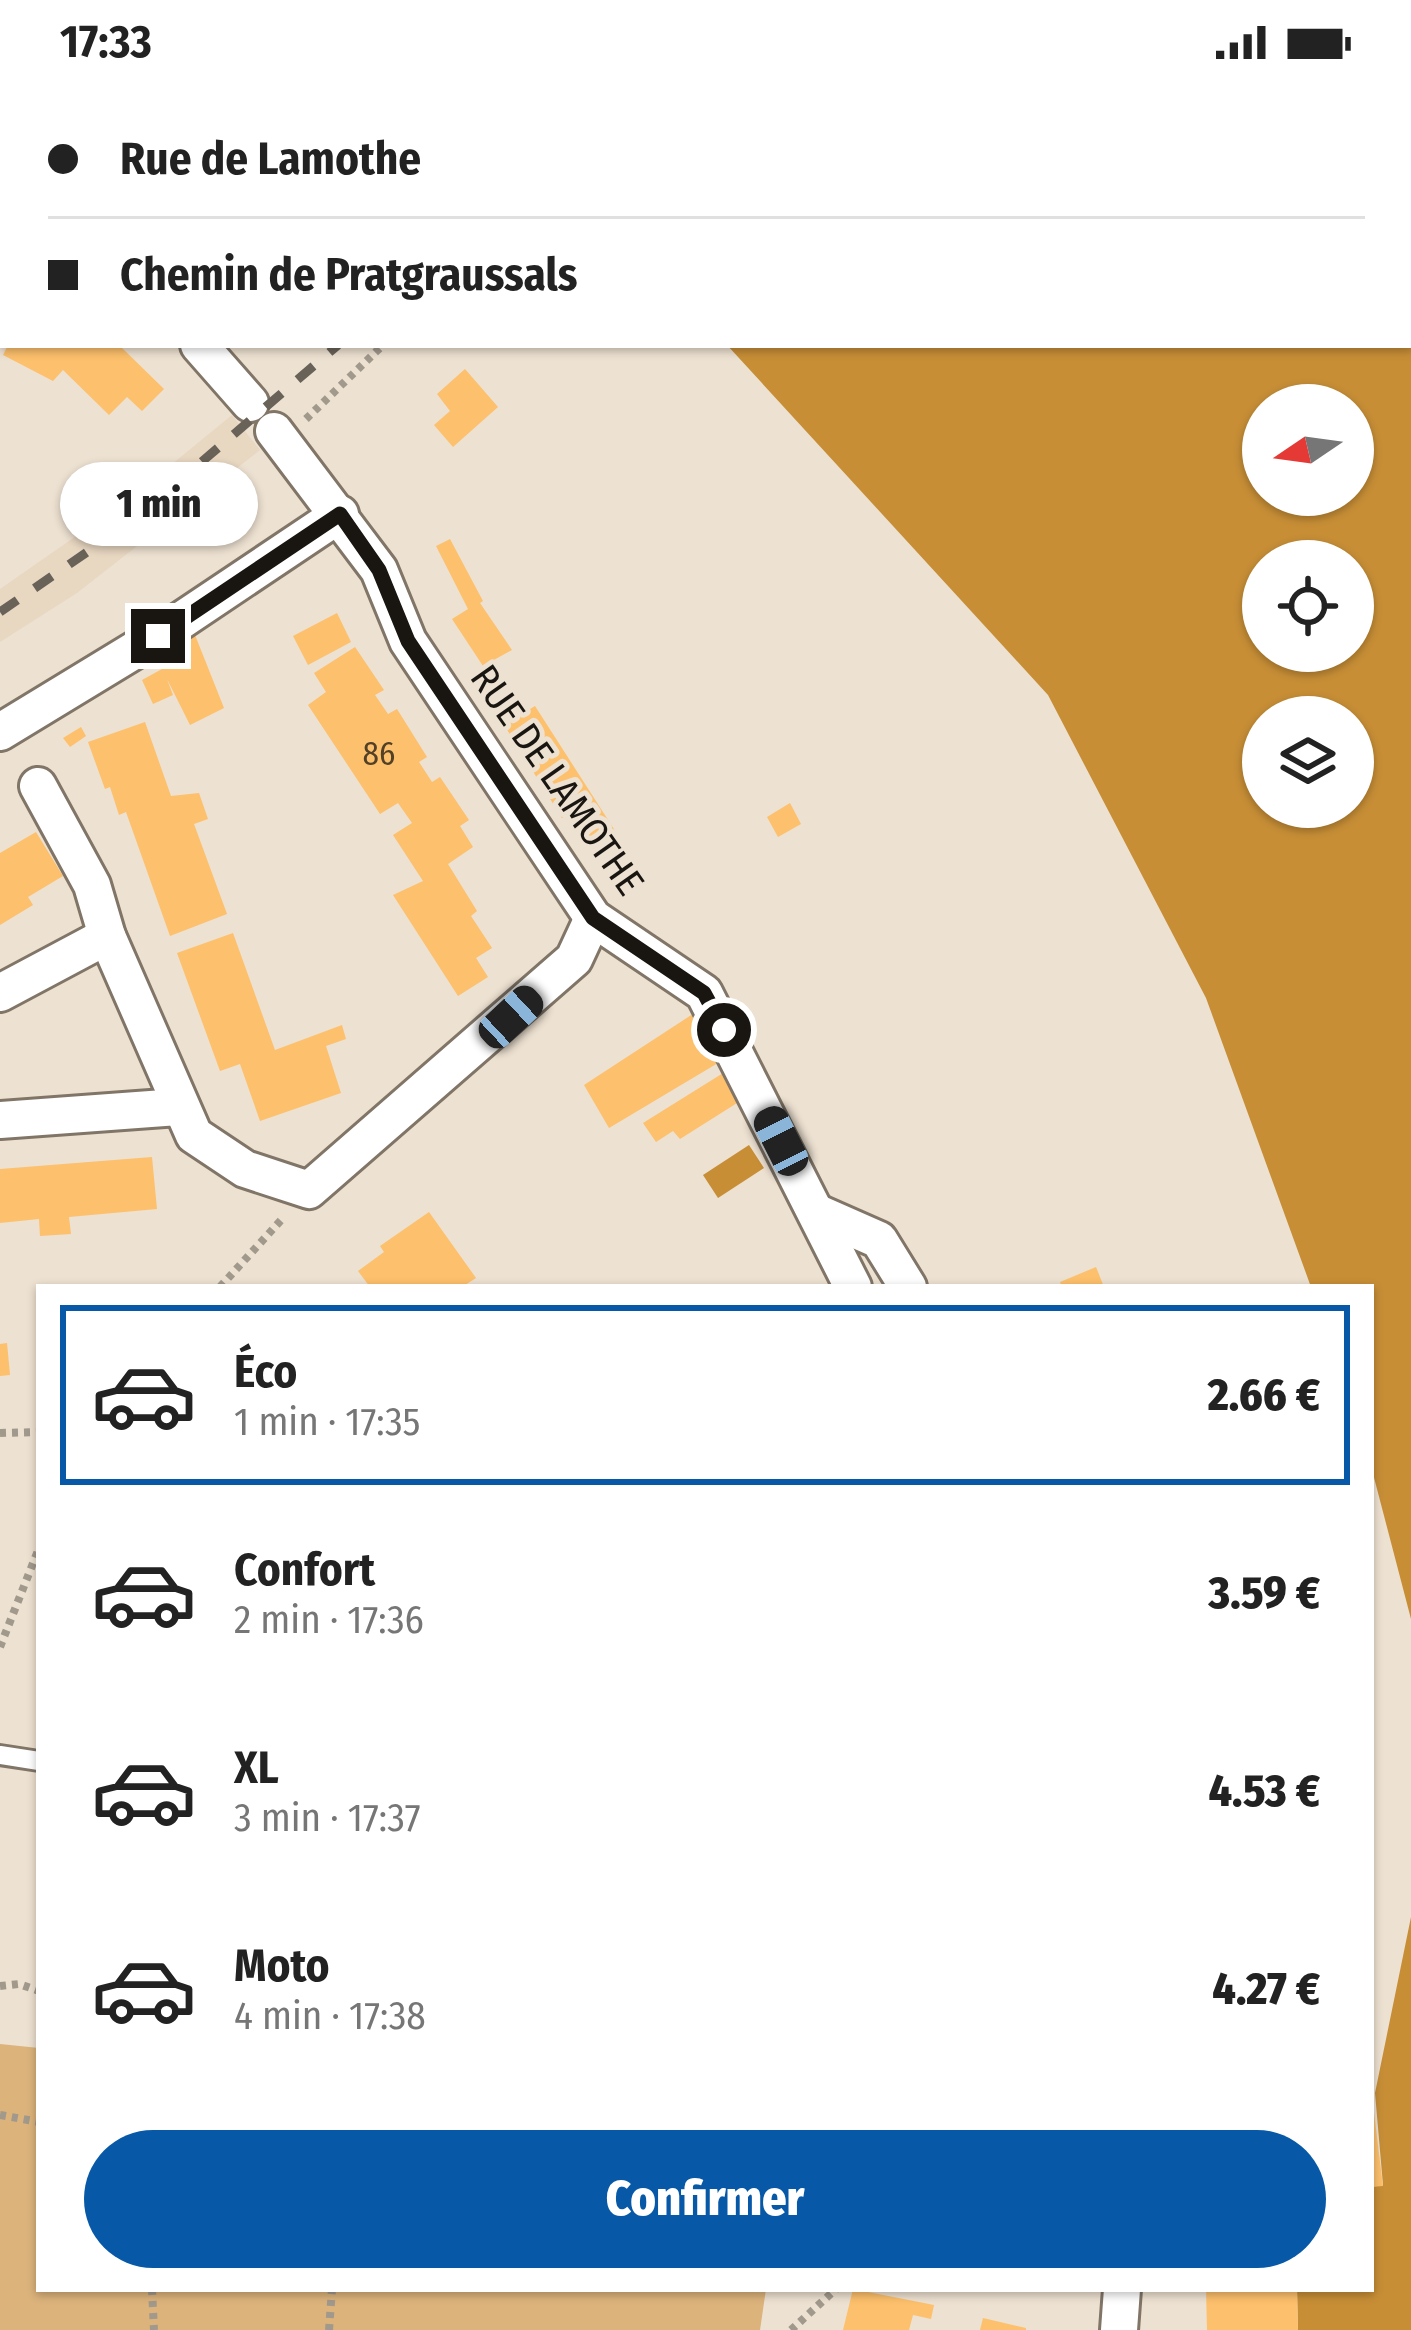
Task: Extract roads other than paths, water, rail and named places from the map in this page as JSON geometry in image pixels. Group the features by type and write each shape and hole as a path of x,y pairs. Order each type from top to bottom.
{"street":[{"name":"RUE DE LAMOTHE","path":"202,348 340,514 379,570 408,641 593,918 704,993 853,1284"},
{"path":"0,732 158,636 340,514"},
{"path":"38,786 92,885 107,936 194,1135 245,1169 309,1190 574,959 593,918"},
{"path":"0,992 107,936"},
{"path":"0,1120 178,1107"},
{"path":"820,1214 879,1240 906,1284"},
{"path":"1119,2330 1122,2292"}],"lane":[{"path":"0,1755 36,1761"}],"railway":[{"path":"0,612 135,519 334,348"}]}
